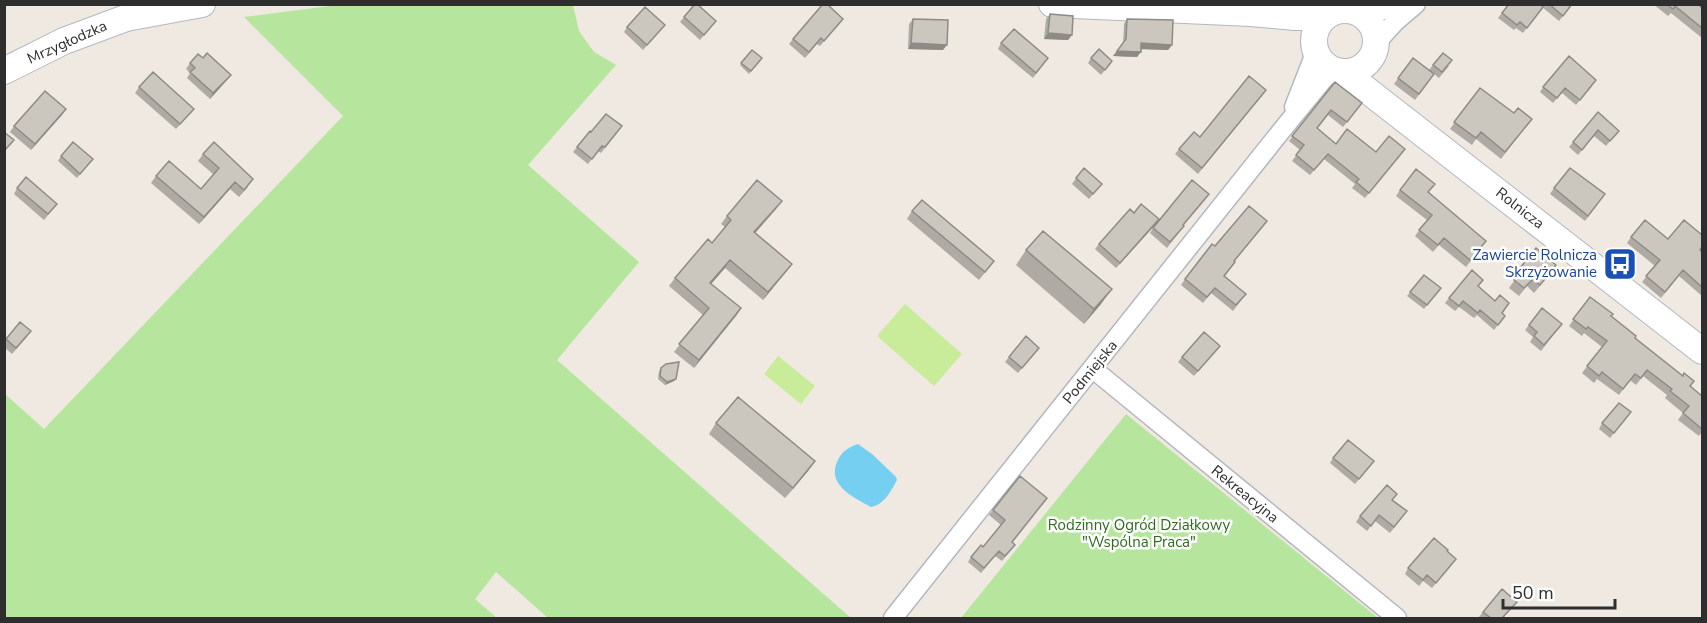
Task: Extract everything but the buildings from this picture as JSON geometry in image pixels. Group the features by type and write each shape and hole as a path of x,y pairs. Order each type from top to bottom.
{"street":[{"name":"Mrzygłodzka","path":"4,71 64,41 126,18 202,4"},
{"path":"1052,4 1251,13 1295,30 1314,46"},
{"path":"1363,15 1408,4"},
{"path":"1356,62 1375,32 1371,22 1353,10 1342,10 1325,17 1316,28 1314,46 1319,59 1325,66 1356,62 1416,4"},
{"path":"1260,15 1325,17"},
{"name":"Podmiejska","path":"1286,125 1309,69 1314,46"},
{"name":"Rolnicza","path":"1356,62 1375,79 1393,109 1702,351"},
{"name":"Podmiejska","path":"893,618 1322,81 1356,62"},
{"name":"Rekreacyjna","path":"1093,369 1397,618"}],"green space":[{"path":"345,4 573,5 579,31 594,52 616,65 528,165 639,262 557,360 851,618 548,618 496,572 475,599 497,618 5,618 5,394 44,429 343,116 244,17"},
{"path":"905,304 962,354 934,386 877,336"},
{"path":"778,356 815,386 801,404 764,374"},
{"name":"Rodzinny Ogród Działkowy \"Wspólna Praca\"","path":"1126,414 1378,618 961,618"}],"water":[{"path":"858,444 872,454 897,480 890,493 876,506 871,507 843,489 836,477 835,470 841,455 848,448"}],"place":[{"name":"Zawiercie Rolnicza Skrzyżowanie","path":"1620,264"}]}
